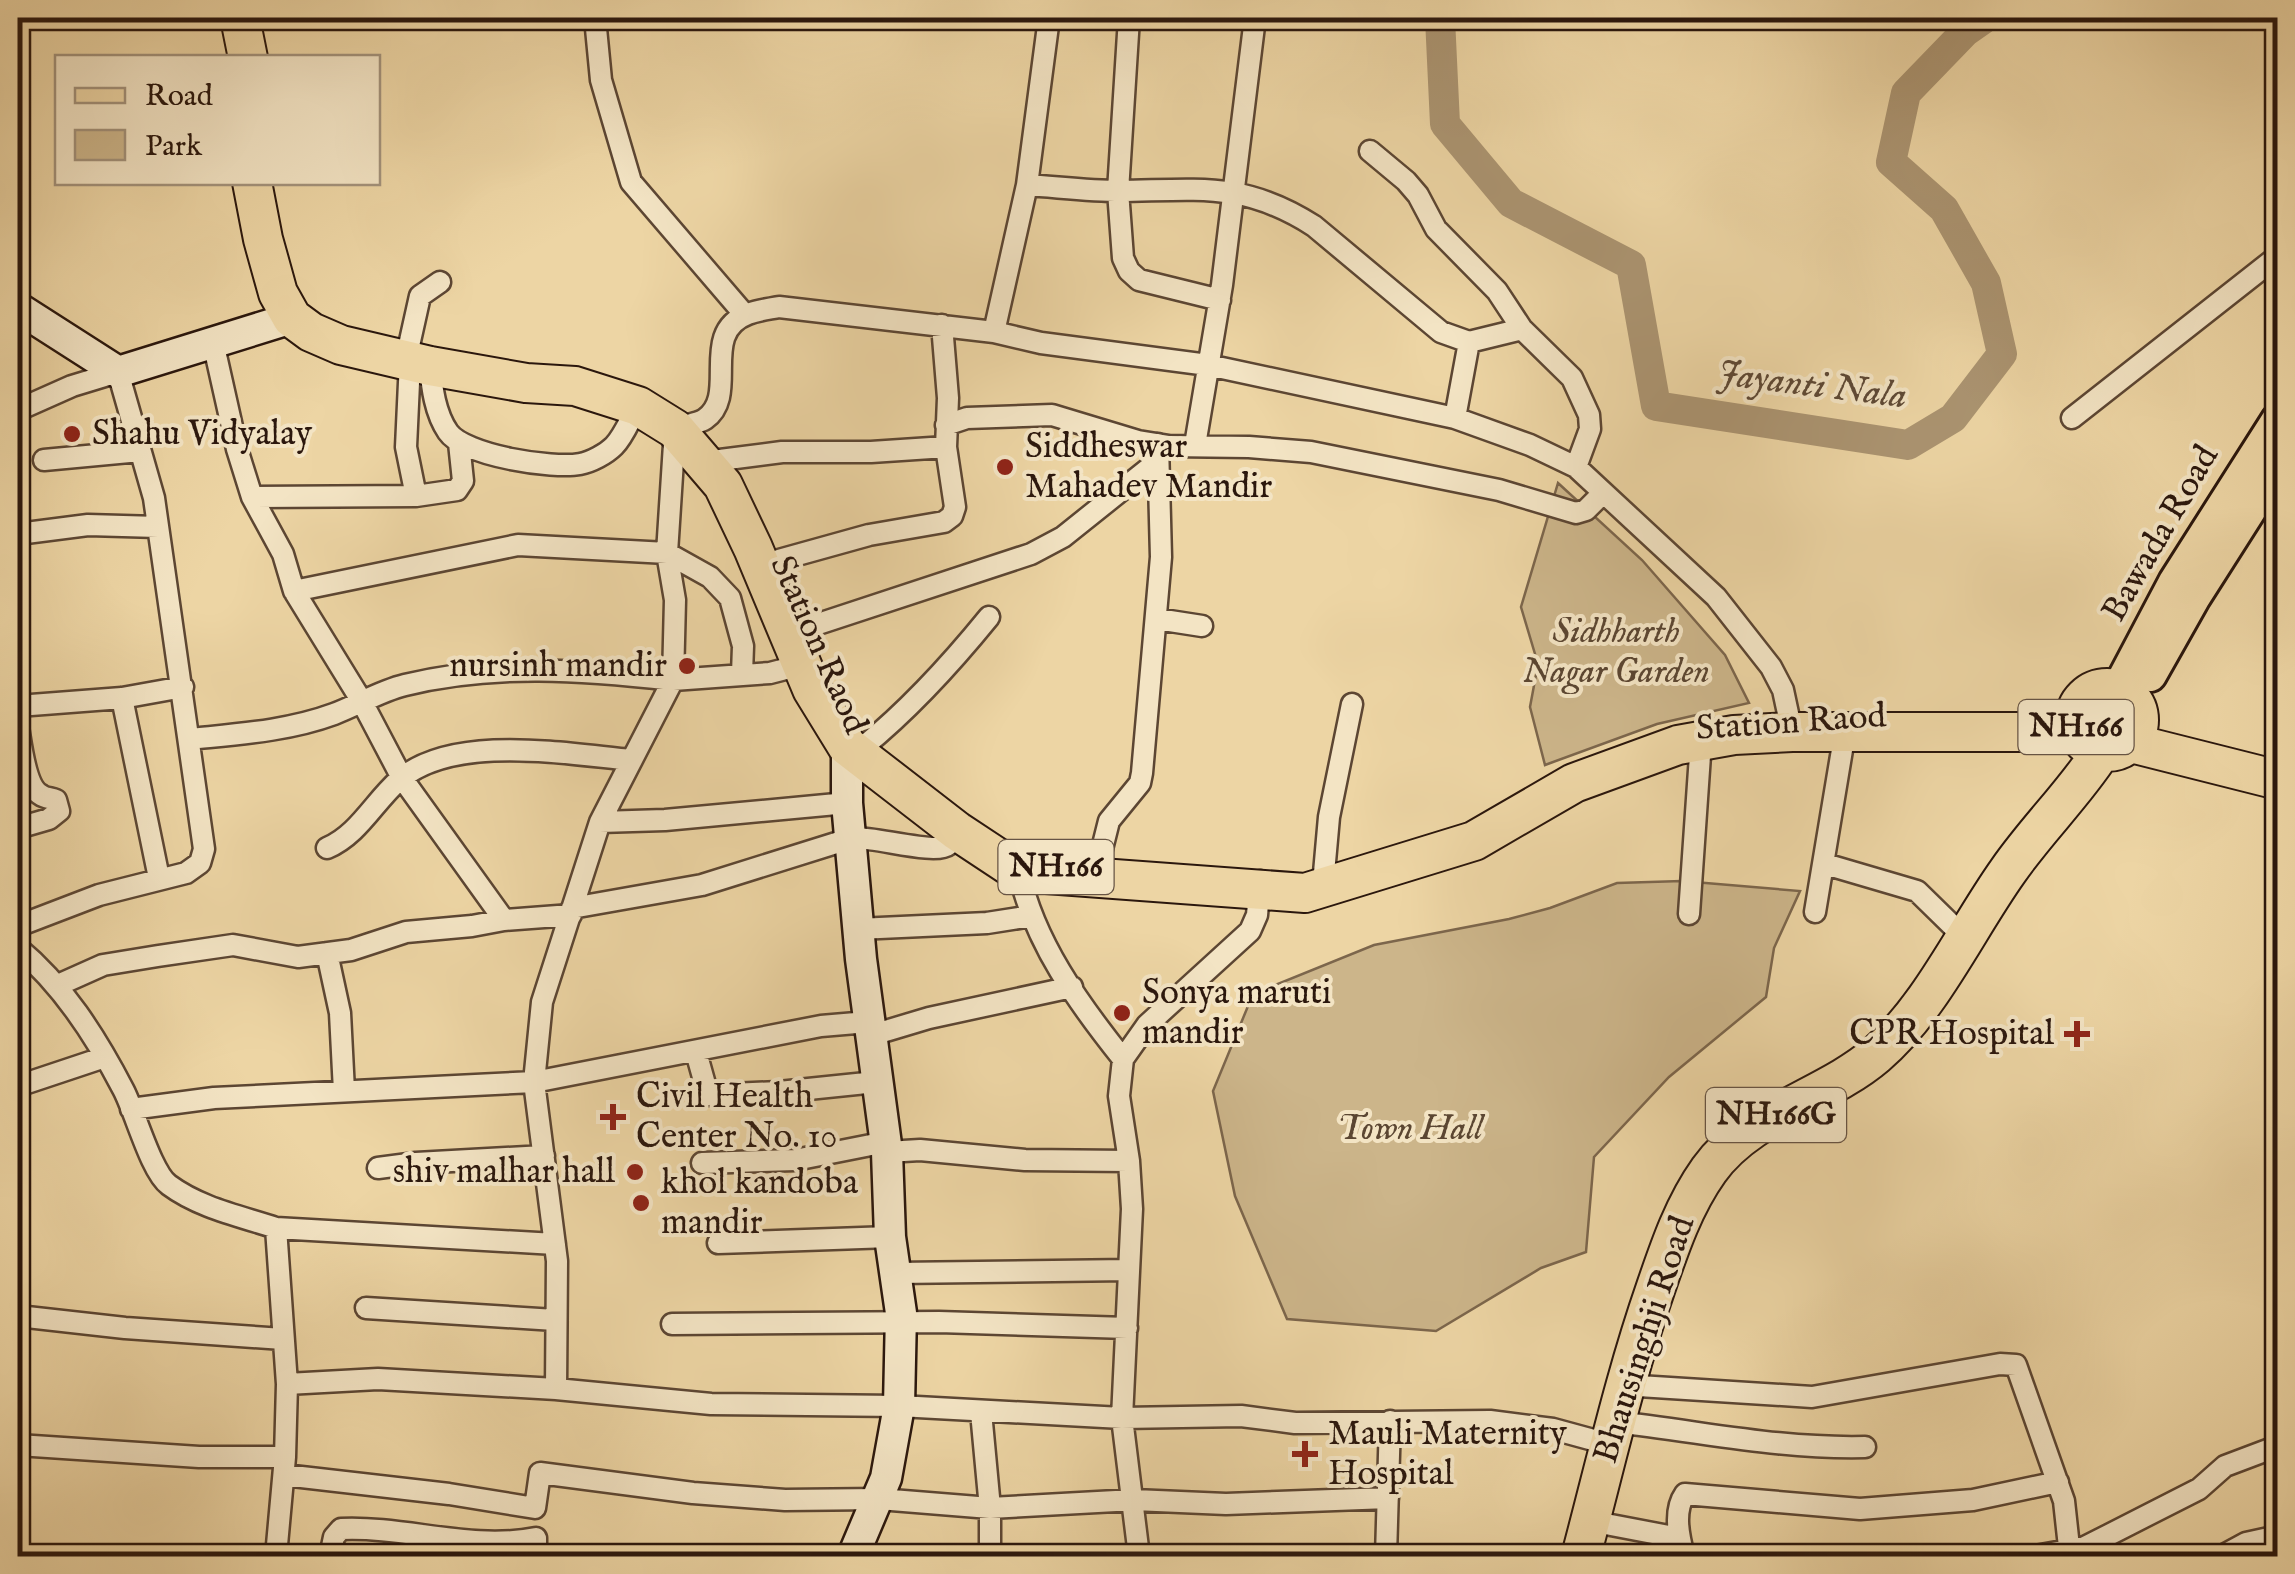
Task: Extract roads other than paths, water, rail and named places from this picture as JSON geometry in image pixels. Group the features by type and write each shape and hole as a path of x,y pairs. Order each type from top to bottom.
{"highway":[{"path":"226,18 233,55"},
{"path":"240,18 247,55"},
{"path":"253,185 262,239 278,293 299,312"},
{"path":"268,185 278,243 299,312"},
{"name":"NH166","path":"299,312 328,340 526,383 575,386 638,406 681,426 723,485 804,647"},
{"name":"Station Raod","path":"416,359 575,375 630,392 681,426 720,460 770,536 804,647 855,746 1022,865 1260,884 1296,882 1458,832 1563,774 1632,744 1733,721 2111,722 2278,760"},
{"name":"NH166","path":"855,746 958,831 1019,872 1260,884 1305,893 1474,840 1574,783 1678,746 1792,724 1845,732 2111,722 2278,780"},
{"name":"Bhausinghji Road","path":"1586,1539 1623,1385 1673,1237 1711,1167 1739,1140 1874,1058 1896,1036 2007,871 2085,777 2111,722"}],"main road":[{"name":"Bawada Road","path":"2111,722 2278,420"},
{"name":"Bawada Road","path":"2185,590 2278,465"}],"street":[{"path":"595,18 601,80 631,182 745,315"},
{"path":"994,332 1027,185 1049,18"},
{"path":"1129,18 1118,191 1123,258 1128,271 1138,280 1220,300"},
{"path":"1194,444 1220,300 1255,18"},
{"path":"1370,150 1418,195 1436,229 1497,290 1522,330 1572,378 1590,429 1576,467"},
{"path":"1027,185 1118,191 1234,190 1302,219 1441,332 1469,342 1522,330"},
{"path":"2072,418 2278,256"},
{"path":"416,496 406,446 420,296 440,282"},
{"path":"556,1388 555,1244 534,1082 542,1002 600,822 674,680 675,600 668,553 681,426 705,419 716,404 721,379 720,344 729,327 745,315 780,307 994,332 1041,343 1208,365 1456,418 1530,444 1576,467 1716,597 1771,668 1792,724"},
{"path":"18,308 118,372 154,498 204,849 195,868 98,895 18,926"},
{"path":"18,410 72,386 299,312"},
{"path":"779,560 869,534 944,522 952,516 942,325"},
{"path":"213,342 252,498 283,554 294,591 361,700 402,778 504,920"},
{"path":"1456,418 1469,342"},
{"path":"416,359 448,432 458,443 482,453 578,464 615,446 638,406"},
{"path":"407,417 439,413"},
{"path":"720,460 782,452 871,452 946,436 967,418 1052,415 1138,441 1158,453"},
{"path":"252,498 416,496 457,490 463,481 458,443"},
{"path":"190,739 282,728 337,713 404,685 474,673 598,671 674,680 784,672 804,647 1031,554 1063,537 1158,453 1194,444 1311,452 1498,490 1576,513 1586,510 1603,493"},
{"path":"44,460 140,450"},
{"path":"1097,869 1109,821 1140,782 1142,773 1157,619 1158,453"},
{"path":"18,534 88,525 158,528"},
{"path":"294,591 518,545 668,553 710,577 730,598 743,646 742,674"},
{"path":"853,1556 879,1499 898,1406 901,1325 898,1273 890,1237 886,1147 869,1029 847,803 855,746 904,715 989,617"},
{"path":"1157,619 1202,626"},
{"path":"18,706 122,698 183,688"},
{"path":"122,698 160,878"},
{"path":"1324,874 1329,817 1352,704"},
{"path":"18,726 21,768 37,793 56,800 59,811 49,820 18,828"},
{"path":"1815,912 1845,732"},
{"path":"1689,914 1701,741"},
{"path":"327,848 342,842 402,778 436,760 477,752 520,751 632,760"},
{"path":"600,822 847,803"},
{"path":"56,986 103,965 233,946 298,956 351,950 406,932 572,912 702,886 852,838 934,848 950,844 958,831"},
{"path":"1825,864 1917,891 1964,937"},
{"path":"1019,872 1032,916 1072,987 1123,1059"},
{"path":"1139,1556 1122,1418 1132,1208 1119,1096 1123,1059 1147,1025 1250,931 1260,884"},
{"path":"858,930 987,923 1032,916"},
{"path":"18,948 56,986 105,1057 166,1183 208,1206 276,1228 555,1244"},
{"path":"327,953 340,1013 344,1091"},
{"path":"132,1108 214,1098 534,1082 820,1026 869,1029 1072,987"},
{"path":"696,1052 708,1095 876,1082"},
{"path":"18,1086 105,1057"},
{"path":"702,1163 794,1160 886,1147 1025,1160 1129,1161"},
{"path":"378,1168 544,1156"},
{"path":"276,1228 287,1384 285,1466 276,1556"},
{"path":"718,1243 890,1237"},
{"path":"898,1273 1128,1270"},
{"path":"366,1308 555,1320"},
{"path":"18,1316 283,1340"},
{"path":"672,1324 1056,1324 1127,1328"},
{"path":"1623,1385 1812,1397 2009,1364 2020,1371 2058,1482 2070,1554"},
{"path":"287,1384 378,1380 556,1388 712,1404 898,1406 1122,1418 1241,1416 1295,1423 1490,1421 1611,1433 1682,1429 1771,1444 1865,1447"},
{"path":"981,1412 990,1556"},
{"path":"1386,1556 1390,1421"},
{"path":"18,1445 285,1466 535,1508"},
{"path":"2035,1556 2070,1554 2199,1490 2225,1466 2278,1446"},
{"path":"330,1556 334,1537 341,1528 536,1548 535,1508 540,1474 785,1500 879,1499 990,1508 1134,1500 1241,1504 1388,1498"},
{"path":"1586,1539 1682,1547 1680,1499 1693,1493 1860,1509 1973,1500 2058,1482"},
{"path":"2222,1556 2246,1543 2278,1536"}],"waterway":[{"name":"Jayanti Nala","path":"1440,18 1445,124 1511,203 1631,265 1656,406 1908,445 1953,418 2002,354 1986,283 1944,209 1891,162 1906,93 1965,32 1985,18"}],"place":[{"name":"Shahu Vidyalay","path":"72,434"},
{"name":"Siddheswar Mahadev Mandir","path":"1005,467"},
{"name":"nursinh mandir","path":"687,666"},
{"name":"Sonya maruti mandir","path":"1122,1013"},
{"name":"CPR Hospital","path":"2077,1034"},
{"name":"Civil Health Center No. 10","path":"613,1117"},
{"name":"shiv malhar hall","path":"635,1172"},
{"name":"khol kandoba mandir","path":"641,1203"},
{"name":"Mauli Maternity Hospital","path":"1305,1454"}],"park label":[{"name":"Sidhharth Nagar Garden","path":"1616,652"},
{"name":"Town Hall","path":"1410,1129"}]}
